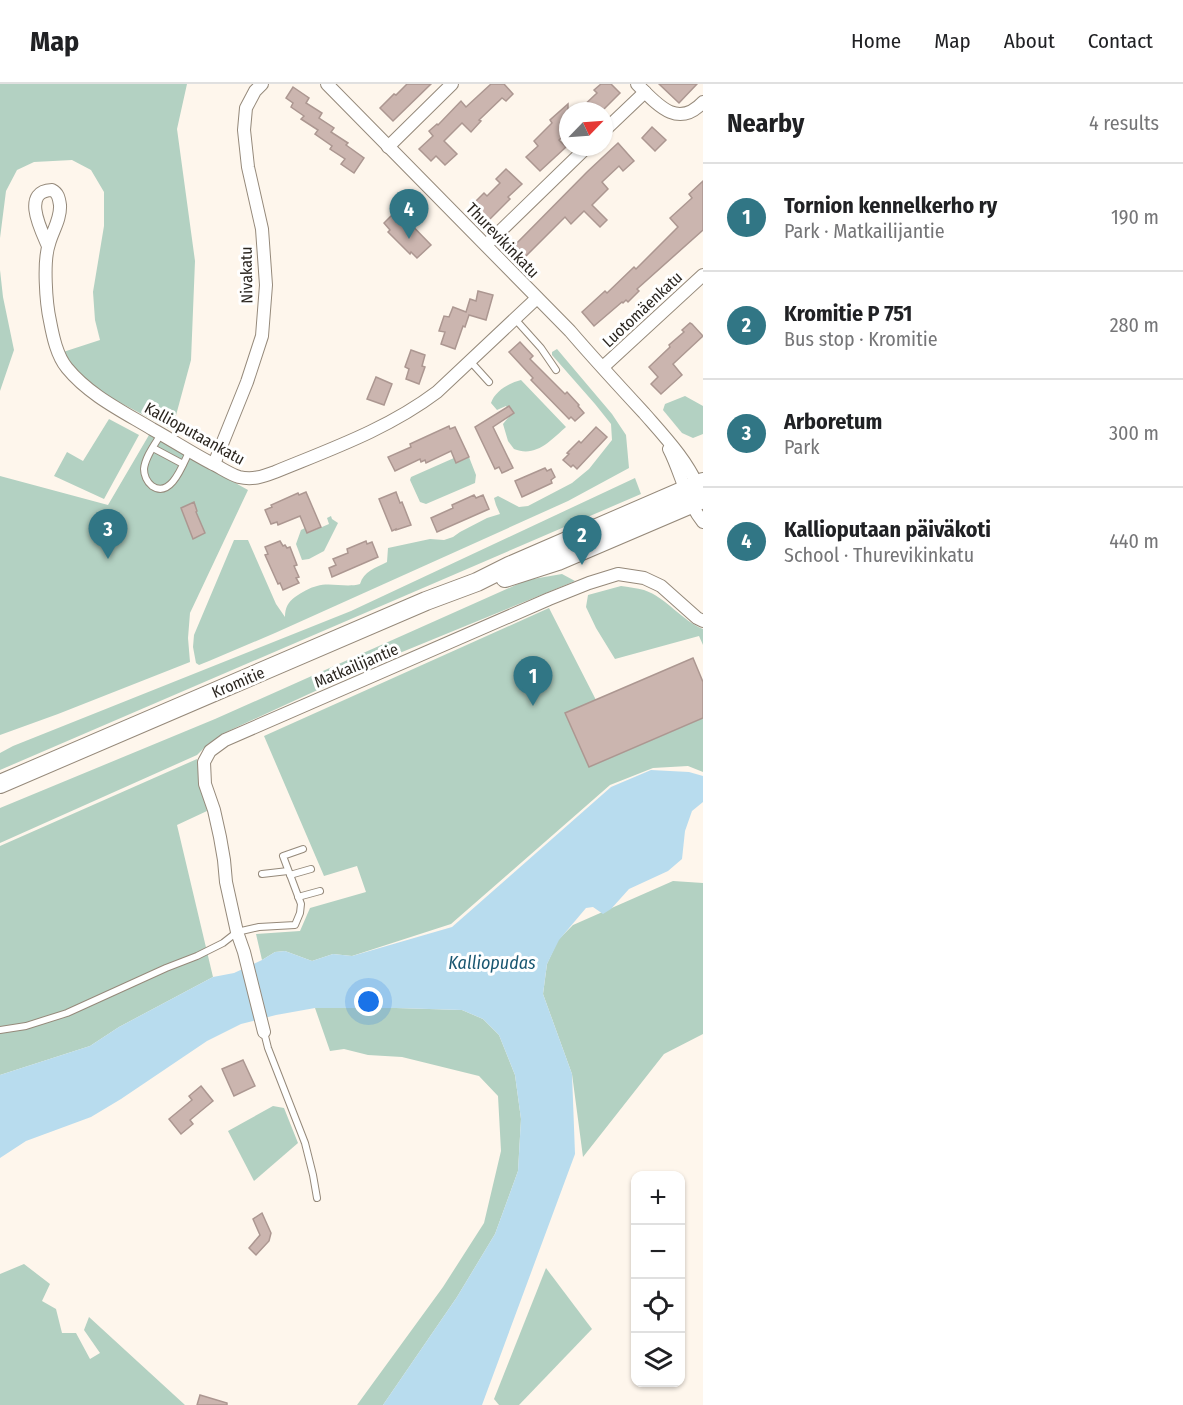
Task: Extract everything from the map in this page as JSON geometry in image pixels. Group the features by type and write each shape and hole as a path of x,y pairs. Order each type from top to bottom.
{"main road":[{"name":"Kromitie","path":"0,784 426,601 477,582 509,566 697,492"}],"street":[{"name":"Nivakatu","path":"214,464 248,382 262,336 266,285 262,229 248,167 244,130 246,108 255,91 262,84"},
{"name":"Thurevikinkatu","path":"327,84 537,298 652,422 690,469 703,522"},
{"path":"388,147 452,84"},
{"path":"613,121 641,88 662,109 676,115 687,113 703,102"},
{"path":"486,245 578,156"},
{"name":"Kallioputaankatu","path":"48,246 46,280 49,320 55,345 65,366 83,385 107,403 189,452 236,476 250,479 275,472 366,435 419,406 470,362 537,298"},
{"name":"Luotomäenkatu","path":"603,367 703,276"},
{"name":"Matkailijantie","path":"264,1032 237,932 226,882 220,837 205,784 204,762 210,751 225,740 549,599 618,574 644,578 661,586 703,621"}],"lane":[{"path":"515,319 541,348 556,370"},
{"path":"470,362 489,382"},
{"path":"160,434 144,472 147,480 153,486 168,487 176,480 189,452"},
{"path":"153,448 183,464"},
{"path":"0,1030 26,1026 67,1013 196,956 223,943 237,932 259,927 295,925 301,904 283,856 303,849"},
{"path":"262,874 311,869"},
{"path":"298,897 320,891"},
{"path":"264,1032 305,1143 317,1198"}],"green space":[{"path":"0,84 187,84 177,129 195,261 191,360 172,430 117,401 110,409 57,354 100,340 95,320 93,292 104,226 104,192 91,170 72,160 34,162 17,170 6,191 0,238"},
{"path":"0,270 14,350 0,391"},
{"path":"557,349 612,414 626,435 629,468 568,501 275,633 199,665 196,663 193,647 194,635 234,540 248,540 276,604 285,617 290,601 308,589 322,585 360,584 367,573 387,562 388,548 430,539 444,540 453,537 487,518 500,514 494,498 498,496 519,507 528,506 572,483 589,469 612,440 611,424 552,355 552,352"},
{"path":"521,380 566,427 543,446 529,451 514,449 508,441 503,424 511,414 506,406 497,410 491,403 503,388"},
{"path":"685,396 703,406 703,434 693,438 682,433 663,410 665,404"},
{"path":"109,419 139,435 104,499 54,476 67,452 83,461"},
{"path":"149,435 248,490 190,613 188,638 190,662 0,735 0,476 108,505"},
{"path":"469,457 476,475 475,483 426,504 420,502 410,480 411,477 454,458 456,463"},
{"path":"635,478 641,494 0,770 0,753 13,746 351,611"},
{"path":"331,516 338,523 324,551 302,560 296,544 301,530 305,528 308,533 329,524 327,518"},
{"path":"562,574 575,581 385,659 224,733 197,755 0,843 0,808 215,719 527,580"},
{"path":"621,586 641,589 667,603 703,629 703,645 699,636 615,659 586,607 588,595"},
{"path":"549,608 596,700 565,713 589,767 703,718 703,772 688,766 653,768 610,785 451,924 352,956 333,954 312,961 285,951 275,952 262,960 256,934 300,931 310,908 366,892 357,866 324,876 264,736"},
{"path":"197,759 207,811 177,825 213,977 119,1027 90,1046 0,1075 0,846"},
{"path":"673,881 703,883 703,1034 664,1054 583,1157 572,1074 543,994 547,964 558,940 573,925"},
{"path":"315,1008 462,1010 483,1019 499,1035 515,1075 521,1119 518,1171 495,1234 457,1297 383,1405 357,1405 443,1287 484,1223 501,1151 498,1096 479,1076 402,1057 368,1055 344,1049 330,1051"},
{"path":"273,1106 284,1108 298,1143 254,1181 228,1131"},
{"path":"24,1264 50,1284 42,1301 56,1309 62,1333 76,1333 90,1359 100,1353 84,1330 89,1317 185,1405 0,1405 0,1274"},
{"path":"546,1268 592,1329 519,1405 499,1405 494,1399"}],"water":[{"name":"Kalliopudas","path":"651,770 689,772 703,776 703,802 692,811 685,831 682,859 668,871 629,889 611,909 603,914 593,907 586,908 559,940 547,964 543,994 572,1074 575,1154 482,1405 383,1405 457,1297 495,1234 518,1171 521,1119 515,1075 499,1035 483,1019 462,1010 315,1008 241,1024 207,1041 91,1117 26,1141 0,1158 0,1075 90,1046 119,1027 213,977 234,973 275,952 285,951 312,961 333,954 352,956 452,927 611,787"}],"building":[{"path":"407,84 431,84 393,121 380,108"},
{"path":"491,84 504,84 513,94 506,101 502,98 479,120 481,121 471,132 462,123 444,141 457,154 445,165 436,156 431,161 419,149 433,136 429,131 461,101 466,107"},
{"path":"601,84 611,84 620,93 611,102 588,102 597,93 594,90"},
{"path":"659,84 697,84 679,103"},
{"path":"293,87 309,98 306,103 322,113 319,118 334,128 331,132 348,143 346,145 364,158 354,173 341,164 345,159 330,149 332,146 315,134 318,130 301,119 304,116 291,107 293,103 286,98"},
{"path":"559,112 559,153 540,171 526,157 538,146 534,141 552,123 550,120"},
{"path":"652,127 666,140 655,151 642,138"},
{"path":"618,143 634,161 623,171 619,166 602,182 608,189 592,205 607,220 600,227 584,211 571,224 565,217 522,260 511,249 604,156 613,156 613,148"},
{"path":"506,169 522,184 486,223 470,207 484,193 487,196 500,183 496,179"},
{"path":"703,181 703,230 637,289 639,291 628,302 626,300 622,302 594,326 582,312 605,291 607,293 634,267 636,269 678,227 670,218 692,198 689,194"},
{"path":"397,210 431,245 417,258 388,232 390,230 384,223"},
{"path":"478,291 493,295 486,320 469,315 455,349 441,344 445,332 439,331 444,316 449,317 453,307 466,312 470,299 476,301"},
{"path":"690,323 703,336 673,364 682,375 661,394 651,384 658,377 649,367"},
{"path":"520,342 533,356 530,359 579,405 584,413 575,421 571,417 569,419 531,380 533,378 509,352"},
{"path":"411,350 425,355 422,366 425,367 419,384 406,379 409,369 405,367"},
{"path":"376,377 392,384 384,405 367,399"},
{"path":"509,406 514,413 493,427 513,468 502,473 499,467 495,469 475,427"},
{"path":"449,426 450,429 455,427 469,457 456,463 451,451 426,463 425,460 421,462 420,459 395,471 388,457"},
{"path":"596,427 607,437 577,469 573,465 571,467 563,460 569,454 567,453 579,441 581,443"},
{"path":"545,468 547,471 551,469 555,477 551,480 552,483 522,497 515,481"},
{"path":"306,492 321,527 307,533 300,516 278,525 277,522 271,524 265,510 298,493 299,495"},
{"path":"396,492 411,525 392,531 379,499"},
{"path":"474,495 476,498 483,495 489,509 437,532 431,518"},
{"path":"194,502 205,533 193,539 181,508"},
{"path":"280,541 283,546 290,547 299,577 296,578 299,583 283,590 265,555 268,554 265,547"},
{"path":"366,541 367,544 372,542 378,557 332,577 329,568 336,565 333,559 348,553 347,549"},
{"path":"693,658 703,682 703,718 589,767 565,713"},
{"path":"243,1060 255,1086 234,1096 222,1069"},
{"path":"201,1086 213,1101 190,1120 193,1124 181,1134 169,1119 192,1100 189,1096"},
{"path":"262,1213 271,1233 269,1241 256,1255 249,1248 260,1235 253,1219"},
{"path":"200,1395 227,1403 227,1405 197,1405"}],"place":[{"name":"Kallioputaan päiväkoti","path":"409,239"},
{"name":"Arboretum","path":"108,559"},
{"name":"Kromitie P 751","path":"582,565"},
{"name":"Tornion kennelkerho ry","path":"533,706"}]}
